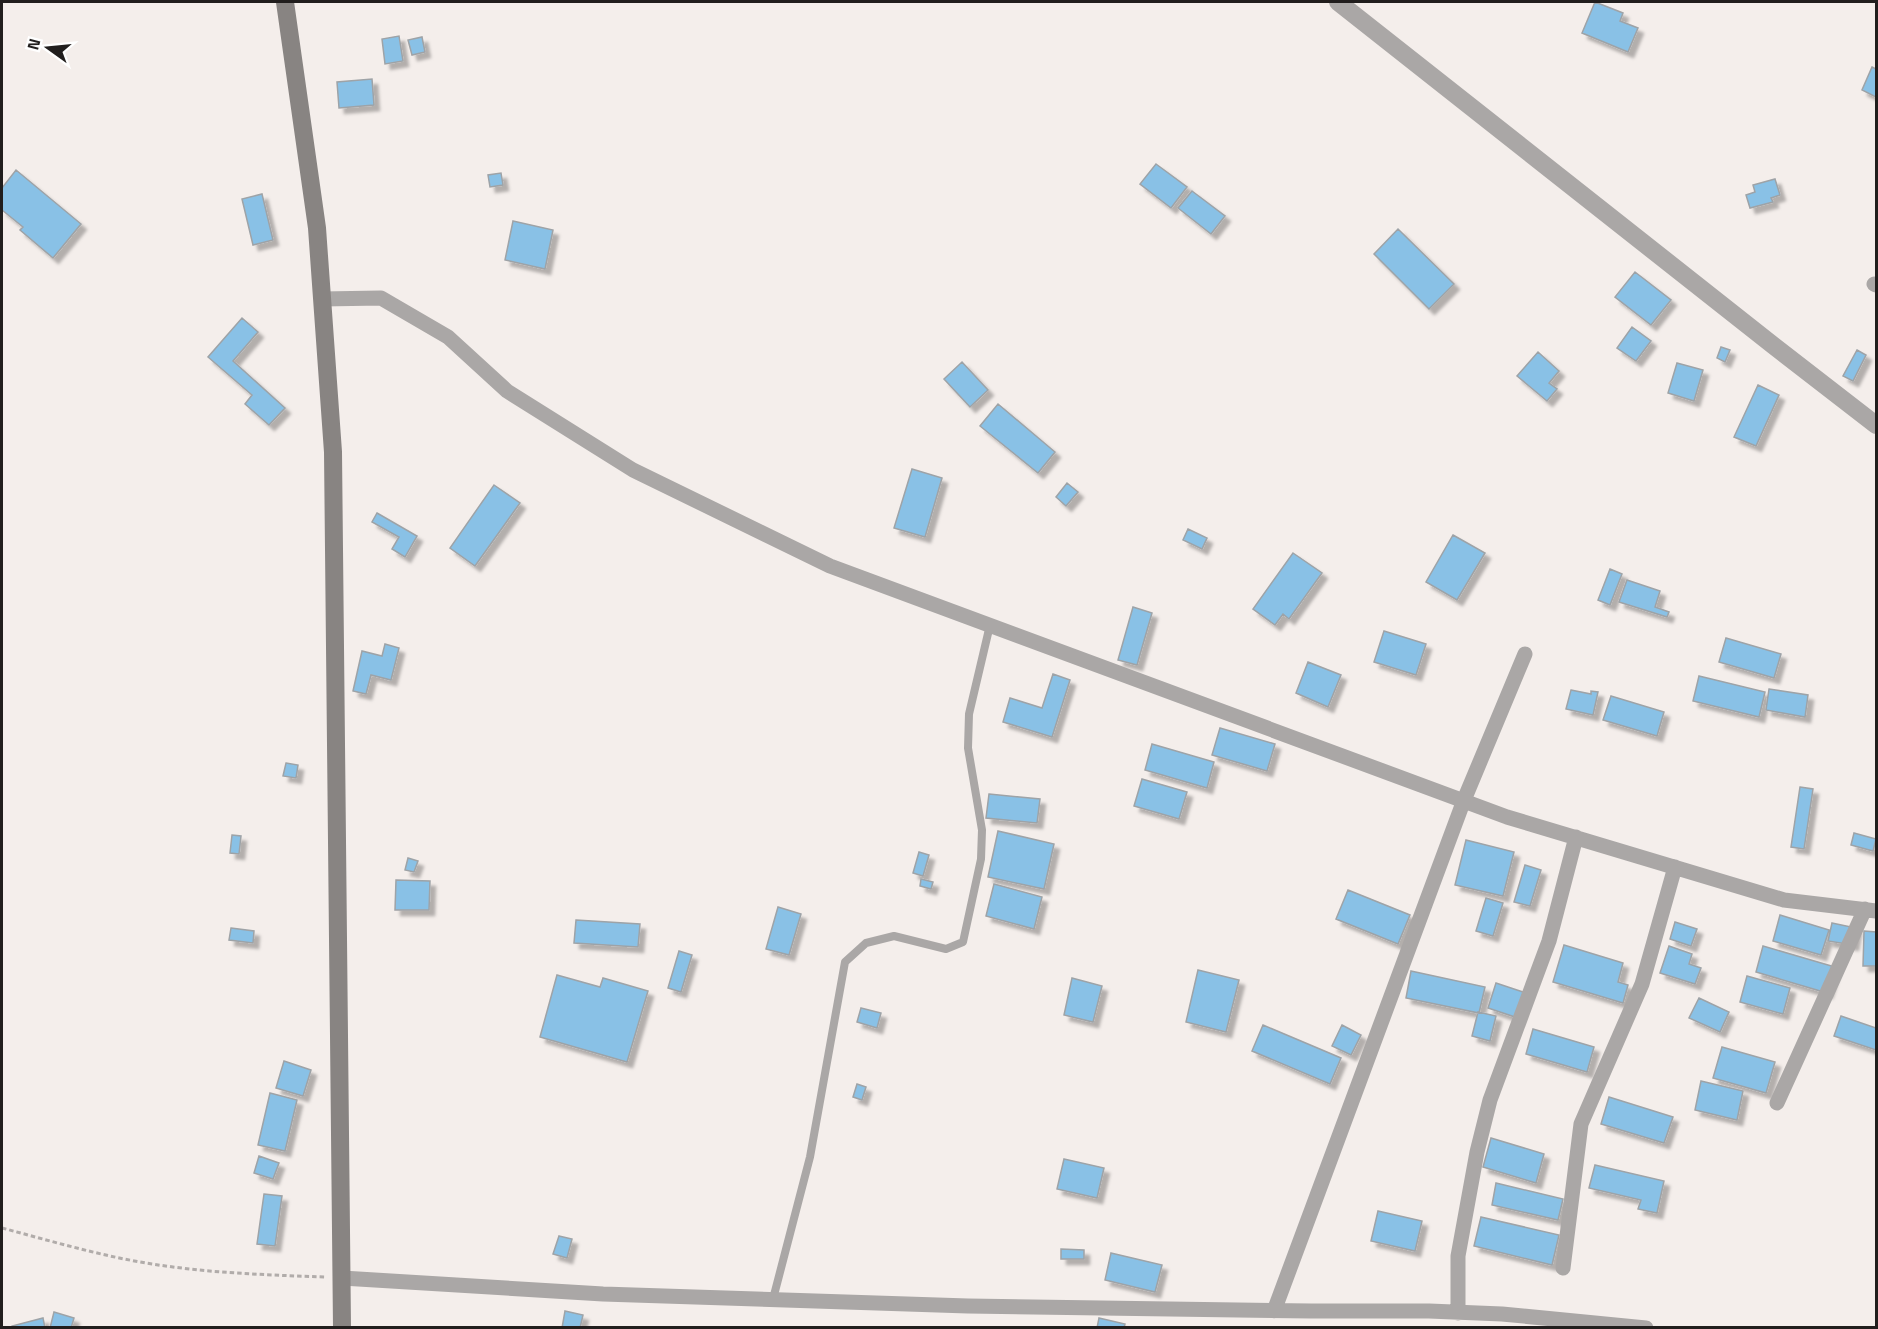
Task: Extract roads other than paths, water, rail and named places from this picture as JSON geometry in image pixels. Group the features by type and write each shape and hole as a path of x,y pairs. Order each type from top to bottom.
{"main road":[{"path":"285,2 317,228 333,452 342,1328"}],"street":[{"path":"1338,2 1876,425"},
{"path":"322,299 381,298 448,337 507,391 633,470 830,566 1507,816 1784,900 1871,910 1778,1102"},
{"path":"1274,1311 1464,800 1525,654"},
{"path":"1458,1313 1458,1256 1476,1152 1490,1100 1550,941 1576,837"},
{"path":"1563,1268 1581,1124 1642,984 1675,867"},
{"path":"342,1278 603,1294 968,1306 1502,1314 1646,1328"}],"lane":[{"path":"772,1299 810,1157 845,962 866,943 894,936 946,949 963,942 981,859 982,830 968,748 969,714 990,625"}]}
